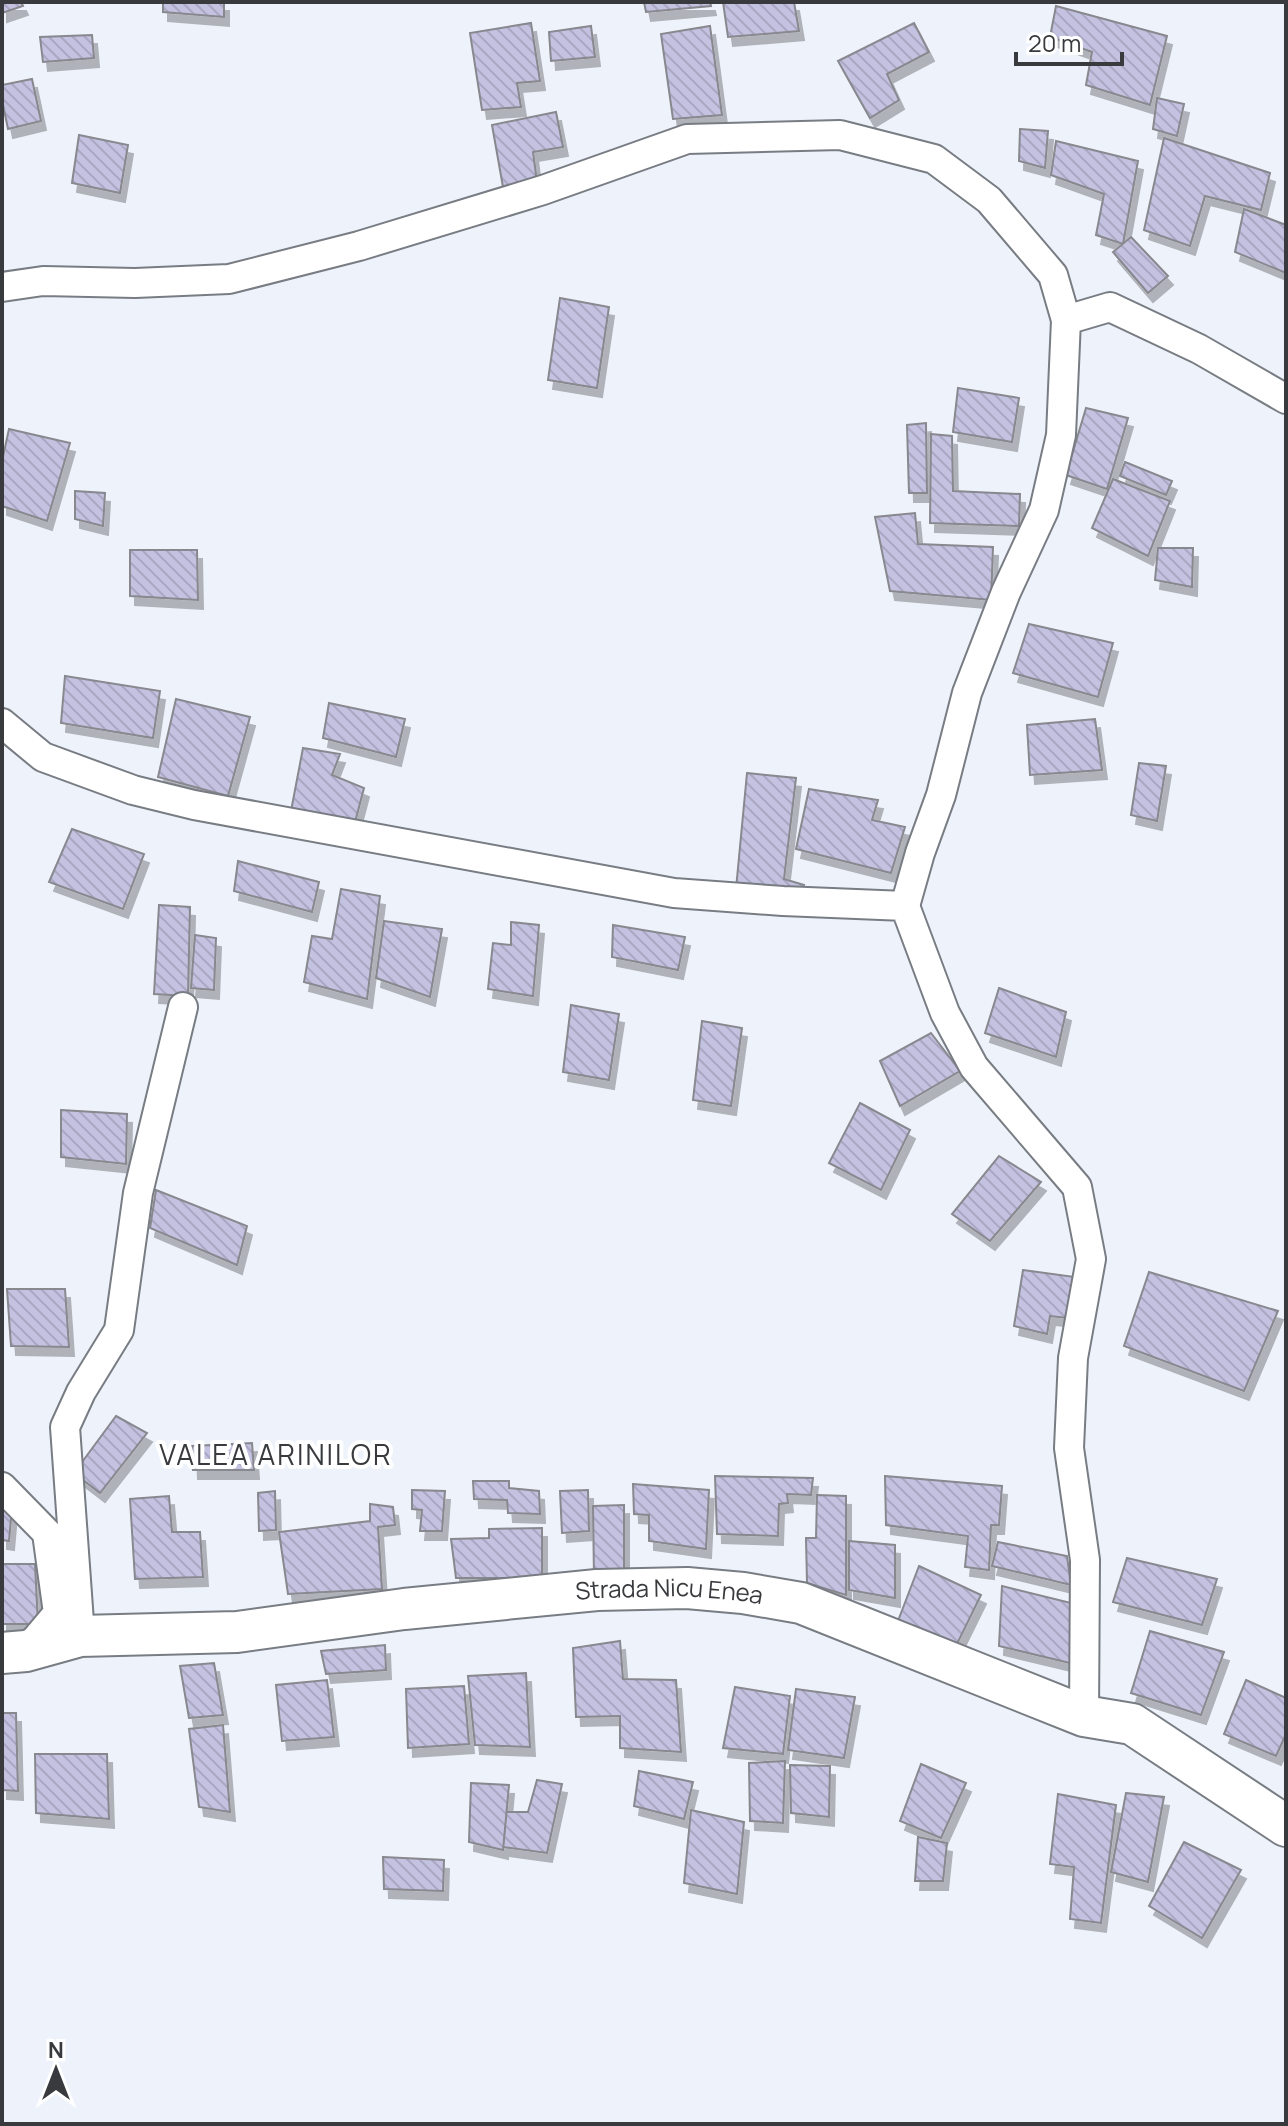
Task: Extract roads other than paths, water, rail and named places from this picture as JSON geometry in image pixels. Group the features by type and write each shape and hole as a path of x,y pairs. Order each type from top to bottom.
{"street":[{"path":"2,287 43,281 135,283 229,279 359,246 543,190 687,139 840,135 934,159 989,200 1053,275 1066,320 1061,435 1044,510 1006,592 967,693 941,795 905,906 945,1013 974,1067 1077,1187 1091,1259 1073,1358 1069,1448 1085,1560 1084,1716"},
{"path":"1066,320 1110,307 1199,349 1286,399"},
{"path":"2,723 43,757 133,790 194,805 674,893 905,906"},
{"path":"80,1636 65,1427 81,1392 119,1330 138,1193 183,1007"},
{"path":"2,1487 47,1533 58,1613 14,1652"},
{"name":"Strada Nicu Enea","path":"14,1652 80,1636 237,1632 404,1609 582,1591 687,1588 743,1593 801,1603 1084,1716 1132,1724 1286,1826"}],"district":[{"name":"VALEA ARINILOR","path":"276,1455"}]}
